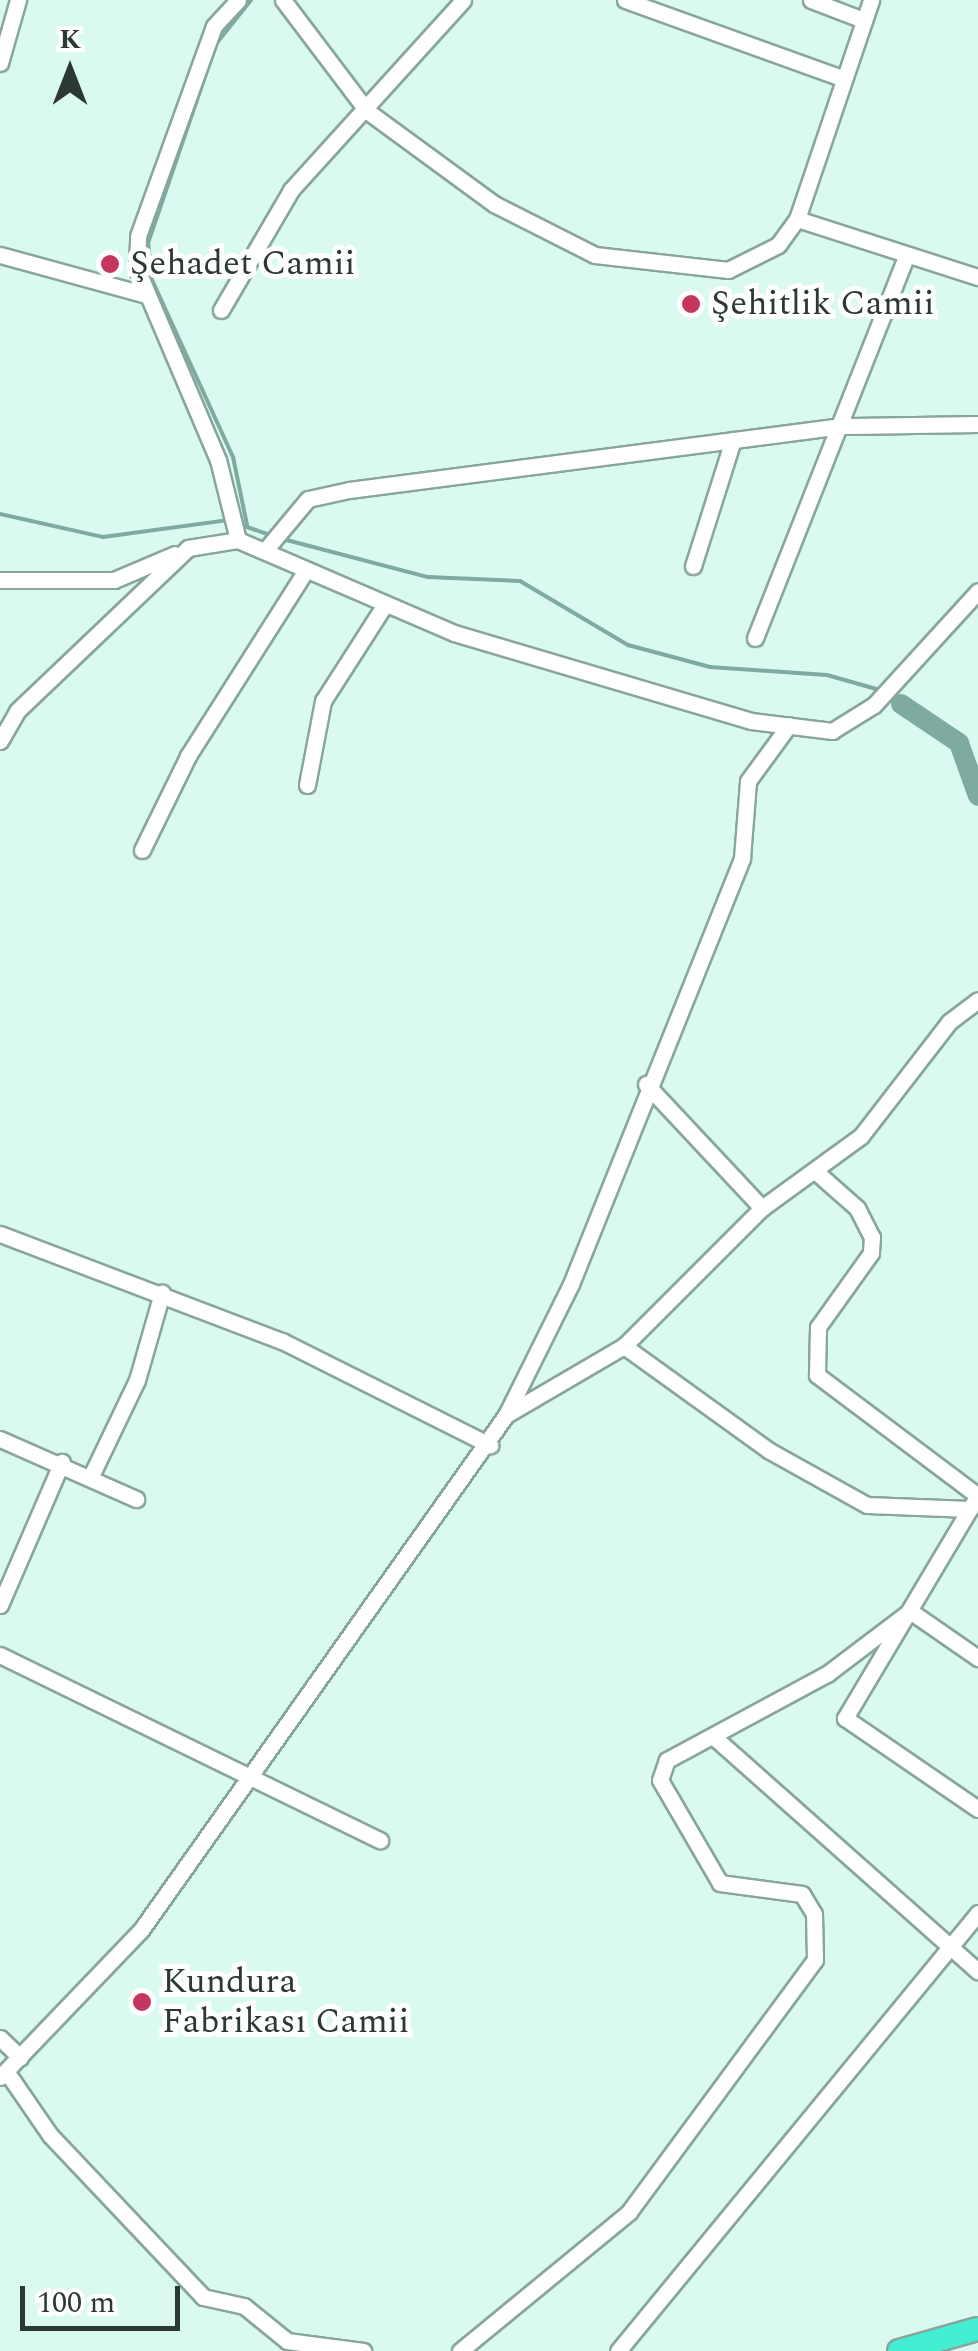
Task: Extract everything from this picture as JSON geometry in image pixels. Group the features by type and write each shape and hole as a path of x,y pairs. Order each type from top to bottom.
{"highway":[{"path":"898,2351 978,2329"}],"street":[{"path":"0,63 18,0"},
{"path":"238,0 214,26 138,236 146,295 232,511 238,538"},
{"path":"283,0 367,111 494,204 595,255 728,270 778,245 797,220 871,0"},
{"path":"220,310 292,190 463,0"},
{"path":"625,0 844,78"},
{"path":"811,0 863,20"},
{"path":"797,220 978,277"},
{"path":"0,254 146,295"},
{"path":"755,638 844,426 908,255"},
{"path":"265,544 287,515 308,499 493,466 844,426 978,424"},
{"path":"694,566 733,440"},
{"path":"0,580 114,580 188,548 238,538 265,544 306,570 384,606 789,725 832,731 874,705 978,591"},
{"path":"0,741 17,712 188,548"},
{"path":"142,850 188,756 306,570"},
{"path":"307,785 323,702 384,606"},
{"path":"363,2351 288,2341 244,2306 203,2297 50,2134 3,2074 141,1930 245,1780 490,1445 571,1284 646,1084 742,858 748,781 789,725"},
{"path":"506,1416 624,1346 762,1208 861,1136 949,1022 978,1000"},
{"path":"646,1084 762,1208"},
{"path":"815,1171 858,1208 872,1237 871,1253 818,1327 817,1375 976,1499"},
{"path":"0,1234 282,1341 490,1445"},
{"path":"91,1476 137,1380 162,1294"},
{"path":"624,1346 768,1450 867,1505 976,1499"},
{"path":"0,1439 62,1462 136,1499"},
{"path":"0,1605 62,1462"},
{"path":"976,1499 846,1718 978,1810"},
{"path":"910,1611 978,1658"},
{"path":"460,2351 629,2212 814,1960 814,1914 802,1894 720,1883 660,1780 667,1760 827,1674 910,1611"},
{"path":"0,1655 245,1780 380,1840"},
{"path":"714,1737 978,1971"},
{"path":"618,2351 978,1914"},
{"path":"0,2038 20,2057"}],"waterway":[{"path":"247,525 233,457 152,280 148,243 216,44 251,0"},
{"path":"0,514 103,537 228,520"},
{"path":"241,525 270,535"},
{"path":"279,538 428,577 520,581 628,645 710,667 827,675 880,690"},
{"path":"888,695 901,704"},
{"path":"901,704 959,743 978,796"}],"place":[{"name":"Şehadet Camii","path":"110,264"},
{"name":"Şehitlik Camii","path":"691,304"},
{"name":"Kundura Fabrikası Camii","path":"142,2002"}]}
